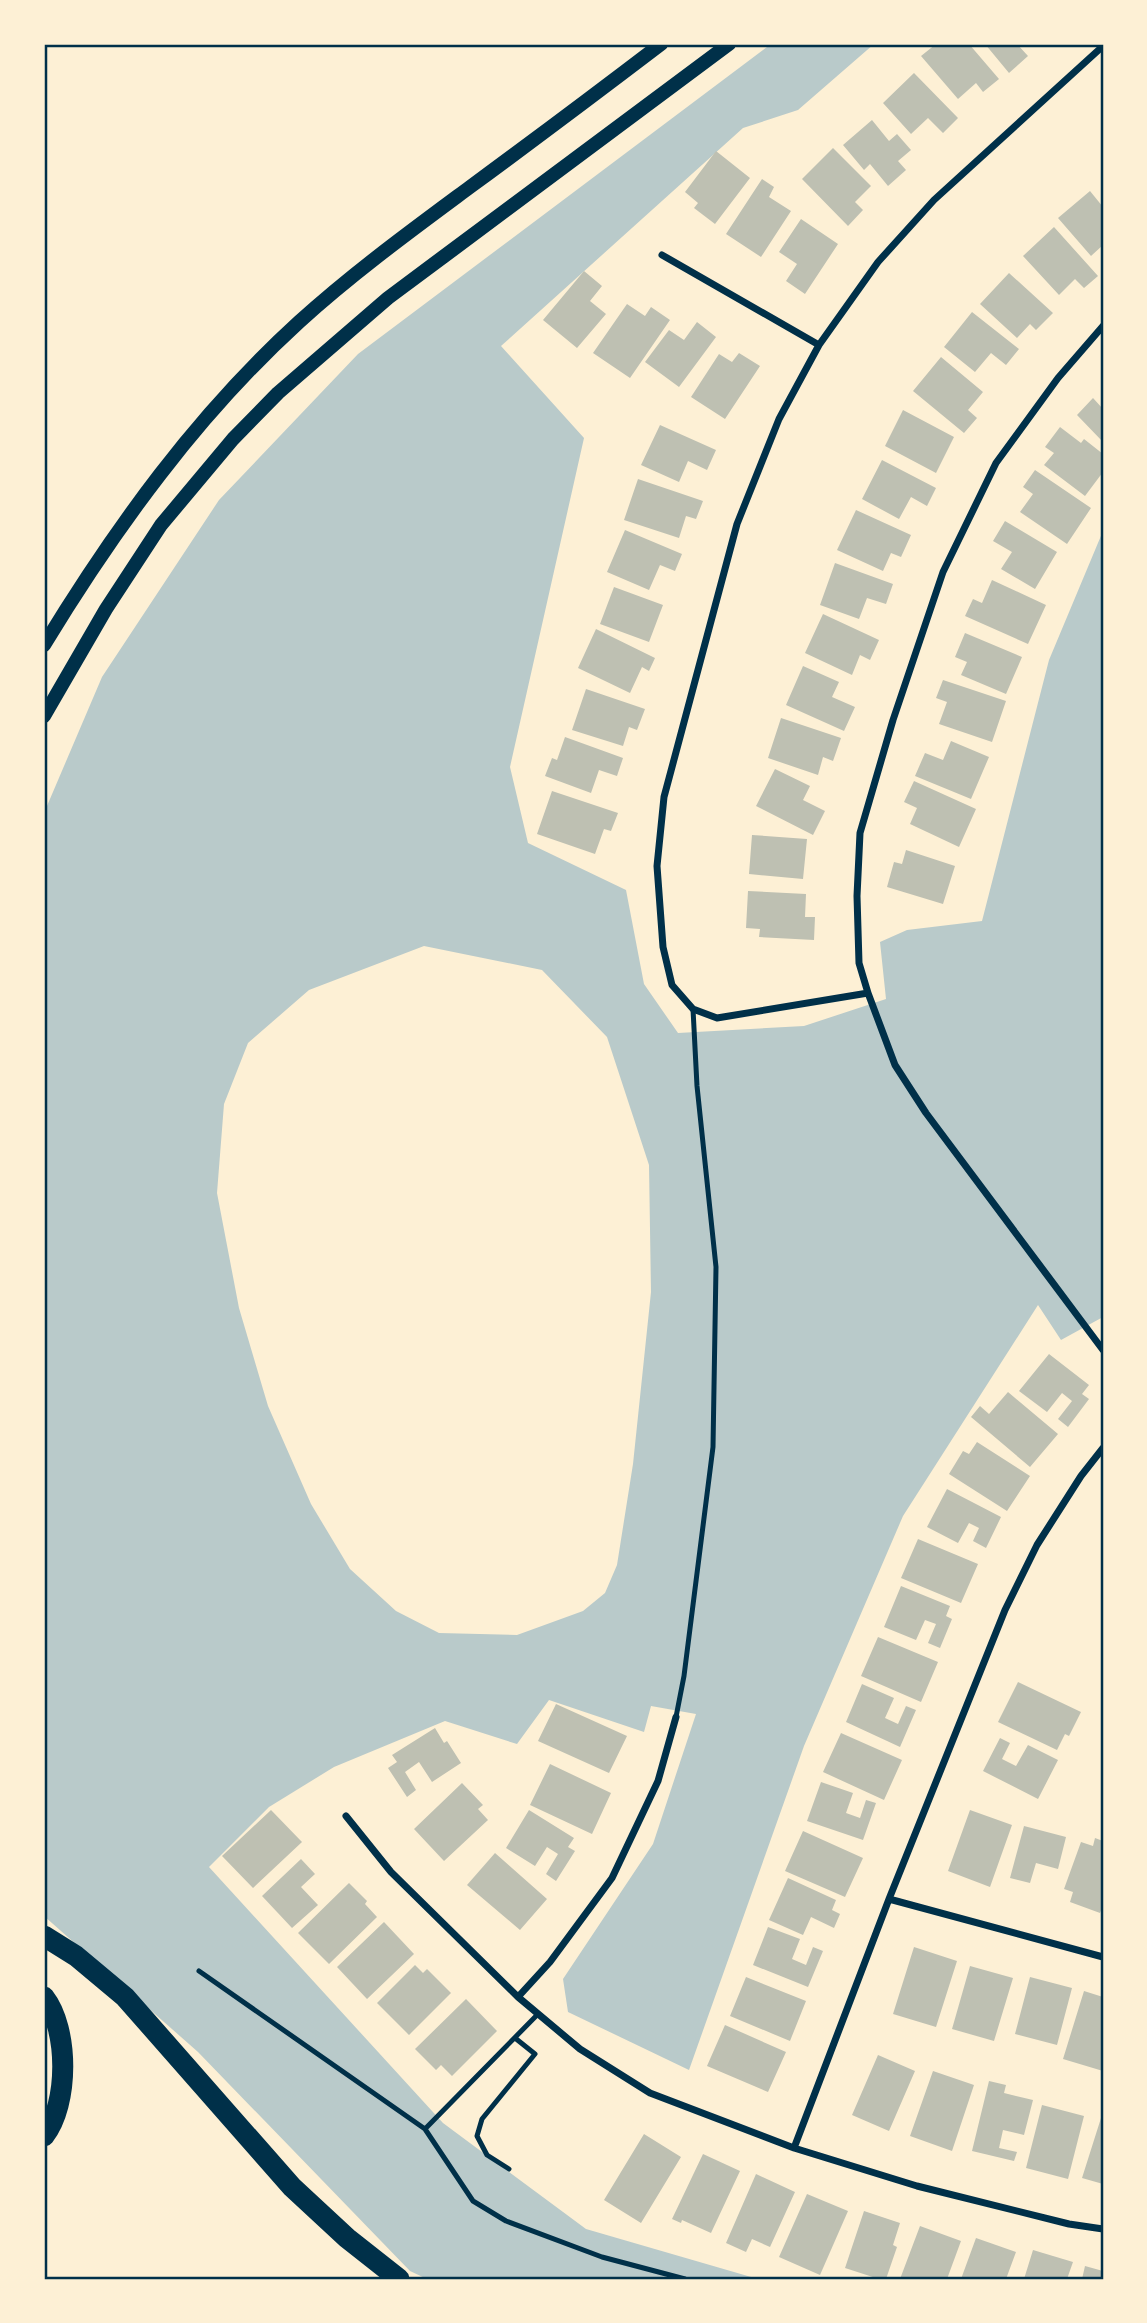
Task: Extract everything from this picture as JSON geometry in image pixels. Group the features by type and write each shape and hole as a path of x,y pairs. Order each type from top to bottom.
{"highway":[{"path":"44,1936 76,1956 125,1997 292,2187 347,2238 399,2279"},
{"path":"44,1997 62,2040 64,2084 49,2129 44,2136"}],"main road":[{"path":"44,645 117,531 158,475 199,426 299,322 382,253 661,44"},
{"path":"44,716 106,609 161,525 233,439 278,393 388,298 729,44"}],"street":[{"path":"868,993 717,1017 693,1009 672,985 663,947 657,866 664,797 737,524 779,419 820,345 878,262 934,200 1103,46"},
{"path":"662,255 820,345"},
{"path":"1103,326 1058,378 996,463 943,572 893,720 860,832 858,896 859,962 895,1065 920,1103 1103,1350"},
{"path":"794,2148 889,1899 1005,1610 1037,1545 1081,1476 1103,1448"},
{"path":"519,1997 550,1962 612,1878 657,1781 676,1717"},
{"path":"346,1816 391,1872 519,1997 580,2049 650,2093 794,2148 916,2186 1069,2224 1103,2229"},
{"path":"889,1899 1103,1957"}],"lane":[{"path":"676,1717 684,1676 713,1447 716,1267 697,1086 693,1009"},
{"path":"199,1971 425,2129 473,2201 506,2221 602,2257 685,2279"},
{"path":"425,2129 538,2014"},
{"path":"509,2169 487,2155 477,2136 482,2119 535,2054 515,2038"}],"shaded area":[{"path":"771,44 874,44 798,110 743,128 501,346 584,438 510,767 528,843 626,890 644,984 678,1033 804,1026 886,999 880,942 907,930 982,921 1049,660 1103,531 1103,1317 1061,1340 1038,1305 903,1516 804,1746 689,2070 568,2012 563,1979 653,1844 696,1714 651,1706 644,1732 549,1700 517,1744 445,1721 334,1767 269,1807 209,1867 443,2123 586,2229 758,2279 427,2279 410,2271 198,2052 44,1916 44,813 102,677 219,500 358,354","holes":["424,946 542,970 607,1037 649,1165 651,1292 633,1464 617,1565 605,1593 583,1611 517,1635 439,1633 396,1611 350,1569 311,1504 268,1406 239,1308 217,1193 224,1104 248,1043 309,990"]}],"building":[{"path":"936,44 969,44 999,79 983,92 976,83 958,99 921,56"},
{"path":"985,44 1017,44 1028,56 1009,73"},
{"path":"914,73 958,118 943,133 928,118 911,134 883,103"},
{"path":"872,120 889,141 897,134 911,150 898,161 906,170 888,186 870,164 864,170 843,145"},
{"path":"833,148 871,186 855,202 863,210 848,226 802,179"},
{"path":"716,151 750,178 715,224 694,208 698,203 685,192"},
{"path":"762,179 774,187 769,197 791,211 761,257 726,234"},
{"path":"1090,191 1103,207 1103,245 1091,256 1058,218"},
{"path":"801,219 838,244 805,294 786,281 797,264 779,252"},
{"path":"1054,227 1098,276 1084,288 1075,279 1059,295 1023,256"},
{"path":"584,271 602,286 590,301 606,314 577,348 543,320"},
{"path":"1009,273 1053,313 1036,330 1030,324 1017,338 980,304"},
{"path":"627,304 645,316 651,307 670,320 630,378 593,353"},
{"path":"972,312 1019,349 1006,365 991,353 975,372 944,347"},
{"path":"697,322 716,337 679,387 645,362 669,330 684,340"},
{"path":"739,353 760,366 725,419 691,397 719,354 732,362"},
{"path":"941,357 983,392 968,410 977,418 964,433 913,391"},
{"path":"1093,398 1103,409 1103,442 1077,415"},
{"path":"903,410 954,437 936,473 885,446"},
{"path":"660,425 716,450 707,470 688,461 679,482 641,465"},
{"path":"1060,427 1081,443 1084,439 1103,454 1103,472 1085,496 1044,465 1054,453 1045,447"},
{"path":"882,460 936,488 927,506 911,497 899,519 862,499"},
{"path":"1035,470 1091,508 1067,544 1020,512 1033,494 1023,487"},
{"path":"638,479 703,501 696,519 686,516 679,538 624,520"},
{"path":"856,510 911,535 901,557 891,553 883,571 837,550"},
{"path":"1005,521 1057,552 1035,589 1001,569 1012,552 993,541"},
{"path":"625,530 682,554 675,571 660,565 649,590 607,572"},
{"path":"835,563 893,584 886,604 867,598 859,619 820,605"},
{"path":"992,580 1046,605 1028,644 965,616 973,599 982,603"},
{"path":"614,587 663,605 649,642 600,624"},
{"path":"823,614 879,640 870,660 860,655 852,675 805,653"},
{"path":"596,629 655,658 649,671 642,667 630,693 578,668"},
{"path":"965,633 1022,657 1006,694 961,675 967,662 955,657"},
{"path":"803,666 839,682 832,697 855,707 844,731 786,705"},
{"path":"943,680 1006,701 992,742 939,724 947,702 936,698"},
{"path":"586,689 645,709 637,730 629,727 623,746 572,730"},
{"path":"781,718 841,738 833,761 823,757 818,775 768,758"},
{"path":"565,737 623,758 617,776 599,770 591,793 545,776 552,758 557,760"},
{"path":"951,741 989,757 971,799 915,776 925,753 943,760"},
{"path":"775,769 810,786 803,800 825,811 813,835 756,806"},
{"path":"914,781 976,809 959,847 910,824 917,808 904,802"},
{"path":"552,791 618,813 611,831 604,829 595,854 537,834"},
{"path":"752,835 807,839 803,879 749,874"},
{"path":"906,850 955,866 943,904 887,887 894,862 902,864"},
{"path":"748,891 806,894 805,917 815,917 814,940 759,937 760,929 746,928"},
{"path":"1049,1354 1089,1385 1082,1394 1089,1399 1068,1427 1058,1419 1072,1401 1062,1393 1047,1412 1019,1391"},
{"path":"1008,1392 1058,1434 1030,1467 971,1417 980,1406 989,1414"},
{"path":"977,1442 1030,1476 1007,1511 949,1474 963,1451 969,1454"},
{"path":"947,1489 1001,1517 986,1548 973,1541 979,1528 969,1523 958,1543 927,1527"},
{"path":"918,1539 978,1564 961,1603 901,1578"},
{"path":"901,1586 950,1606 946,1616 952,1619 940,1648 928,1643 936,1624 925,1620 916,1640 884,1627"},
{"path":"878,1637 938,1662 921,1702 861,1676"},
{"path":"1018,1682 1081,1712 1069,1736 1065,1734 1057,1750 998,1722"},
{"path":"862,1684 894,1698 885,1718 898,1724 906,1706 916,1710 900,1747 846,1722"},
{"path":"556,1704 627,1736 609,1773 538,1741"},
{"path":"435,1728 461,1763 432,1782 419,1762 405,1772 416,1790 407,1797 388,1768 397,1762 392,1755"},
{"path":"841,1733 902,1760 884,1800 823,1772"},
{"path":"1000,1738 1010,1743 1002,1759 1016,1766 1028,1745 1058,1760 1038,1799 983,1771"},
{"path":"550,1764 611,1793 592,1834 530,1805"},
{"path":"821,1782 853,1793 846,1813 860,1818 866,1800 876,1803 863,1840 807,1821"},
{"path":"462,1783 483,1805 478,1809 488,1820 444,1861 414,1829"},
{"path":"271,1810 302,1842 253,1888 222,1856"},
{"path":"529,1810 574,1838 568,1847 575,1851 556,1881 546,1874 558,1854 547,1847 535,1866 506,1848"},
{"path":"970,1810 1012,1825 990,1887 948,1871"},
{"path":"1024,1826 1066,1837 1058,1869 1036,1863 1030,1883 1010,1878"},
{"path":"803,1831 863,1858 845,1897 785,1871"},
{"path":"1095,1838 1103,1841 1103,1905 1100,1913 1070,1902 1073,1892 1064,1889 1081,1842 1093,1846"},
{"path":"495,1853 547,1899 520,1930 467,1885"},
{"path":"301,1859 315,1874 301,1887 318,1905 292,1928 262,1896"},
{"path":"788,1878 836,1900 832,1910 840,1914 834,1928 811,1917 803,1935 769,1920"},
{"path":"349,1883 367,1901 365,1904 377,1917 329,1964 298,1933"},
{"path":"384,1922 414,1954 367,1999 337,1967"},
{"path":"768,1927 800,1939 792,1959 806,1965 813,1947 823,1951 808,1987 753,1965"},
{"path":"914,1947 957,1961 936,2027 893,2014"},
{"path":"415,1965 423,1973 427,1969 451,1993 409,2035 377,2003"},
{"path":"970,1966 1013,1978 994,2041 952,2029"},
{"path":"746,1977 806,2001 790,2041 730,2016"},
{"path":"1030,1977 1072,1988 1057,2045 1015,2034"},
{"path":"1084,1991 1103,1997 1103,2071 1063,2059"},
{"path":"466,1999 497,2031 452,2076 441,2065 436,2070 415,2049"},
{"path":"725,2025 786,2052 768,2092 707,2066"},
{"path":"878,2055 915,2071 889,2131 852,2115"},
{"path":"933,2071 974,2085 952,2151 910,2136"},
{"path":"989,2081 1006,2085 1004,2093 1033,2100 1024,2135 1003,2130 999,2148 1017,2152 1014,2161 972,2151"},
{"path":"1042,2105 1084,2116 1068,2179 1026,2168"},
{"path":"1103,2118 1103,2184 1082,2178"},
{"path":"644,2134 681,2157 641,2223 604,2200"},
{"path":"703,2154 740,2171 711,2233 682,2220 681,2223 672,2219"},
{"path":"756,2174 795,2192 770,2247 752,2239 746,2252 726,2243"},
{"path":"807,2194 848,2211 820,2275 779,2257"},
{"path":"864,2211 900,2223 893,2245 897,2247 886,2279 845,2268"},
{"path":"920,2226 961,2241 947,2279 900,2279"},
{"path":"976,2238 1016,2252 1006,2279 961,2279"},
{"path":"1033,2250 1073,2262 1067,2279 1024,2279"},
{"path":"1085,2266 1103,2271 1103,2279 1082,2279"}]}
